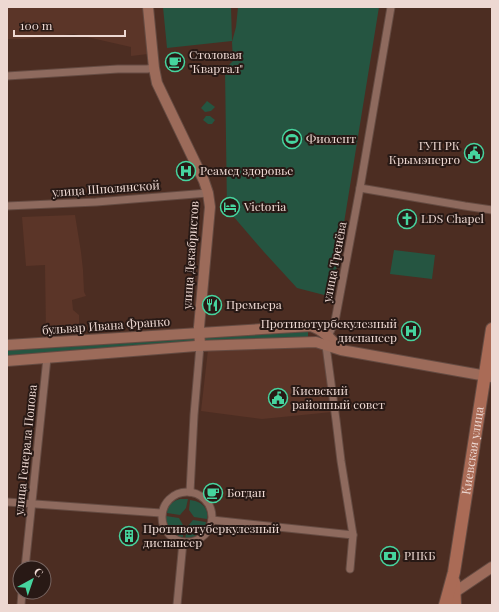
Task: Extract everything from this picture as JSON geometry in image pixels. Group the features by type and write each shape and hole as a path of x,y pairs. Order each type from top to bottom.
{"main road":[{"name":"Киевская улица","path":"445,605 454,572 488,377 492,329"},
{"name":"Киевская улица","path":"454,572 455,605"}],"street":[{"name":"улица Декабристов","path":"148,7 154,68 157,83 204,181 210,207 199,333 200,346 190,492"},
{"name":"улица Тренёва","path":"327,341 335,321 360,188 391,7"},
{"path":"7,76 154,68"},
{"path":"360,188 492,210"},
{"name":"улица Шполянской","path":"7,206 96,202 208,193"},
{"name":"бульвар Ивана Франко","path":"7,345 311,326 315,328 327,341 342,350 488,377"},
{"path":"7,361 200,346 327,341 341,461 353,535 350,569"},
{"name":"улица Генерала Попова","path":"26,560 47,358"},
{"path":"180,492 190,492 199,495 207,502 211,510 212,520 209,530 202,537 193,542 183,542 174,539 166,532 162,523 161,514 165,504 171,497 180,492"},
{"path":"7,502 161,514"},
{"path":"212,520 353,535"},
{"path":"177,605 183,542"},
{"path":"455,592 492,567"}],"shaded area":[{"path":"7,7 143,7 148,54 131,56 131,47 74,34 24,39 7,39"},
{"path":"75,215 81,252 84,292 86,296 72,300 73,310 79,315 79,330 46,333 45,265 26,266 22,217"},
{"path":"324,347 332,412 262,419 201,411 208,350"}],"green space":[{"path":"163,7 231,7 232,41 167,48"},
{"name":"Фиолент","path":"238,7 379,7 332,297 297,288 227,209 225,69 233,61 232,42 236,27"},
{"path":"207,101 215,107 211,111 205,112 201,108"},
{"path":"206,116 210,116 215,120 212,124 208,124 203,120"},
{"path":"394,250 435,255 432,279 390,274"},
{"path":"308,330 308,340 201,343 201,336"},
{"path":"198,336 198,343 7,358 7,348"},
{"path":"180,499 188,499 186,508 180,515 167,513 171,504"},
{"path":"190,500 198,502 205,508 207,512 207,519 194,517 189,510"},
{"path":"166,516 179,518 183,525 183,539 170,530 166,524"},
{"path":"193,520 206,522 204,529 198,534 185,539 187,527"}],"place":[{"name":"Столовая \"Квартал\"","path":"175,62"},
{"name":"Фиолент","path":"292,139"},
{"name":"ГУП РК Крымэнерго","path":"474,153"},
{"name":"Реамед здоровье","path":"186,171"},
{"name":"Victoria","path":"230,207"},
{"name":"LDS Chapel","path":"407,219"},
{"name":"Премьера","path":"212,305"},
{"name":"Противотурбекулезный диспансер","path":"411,331"},
{"name":"Киевский районный совет","path":"278,398"},
{"name":"Богдан","path":"213,493"},
{"name":"Противотуберкулезный диспансер","path":"129,536"},
{"name":"РНКБ","path":"390,556"}]}
